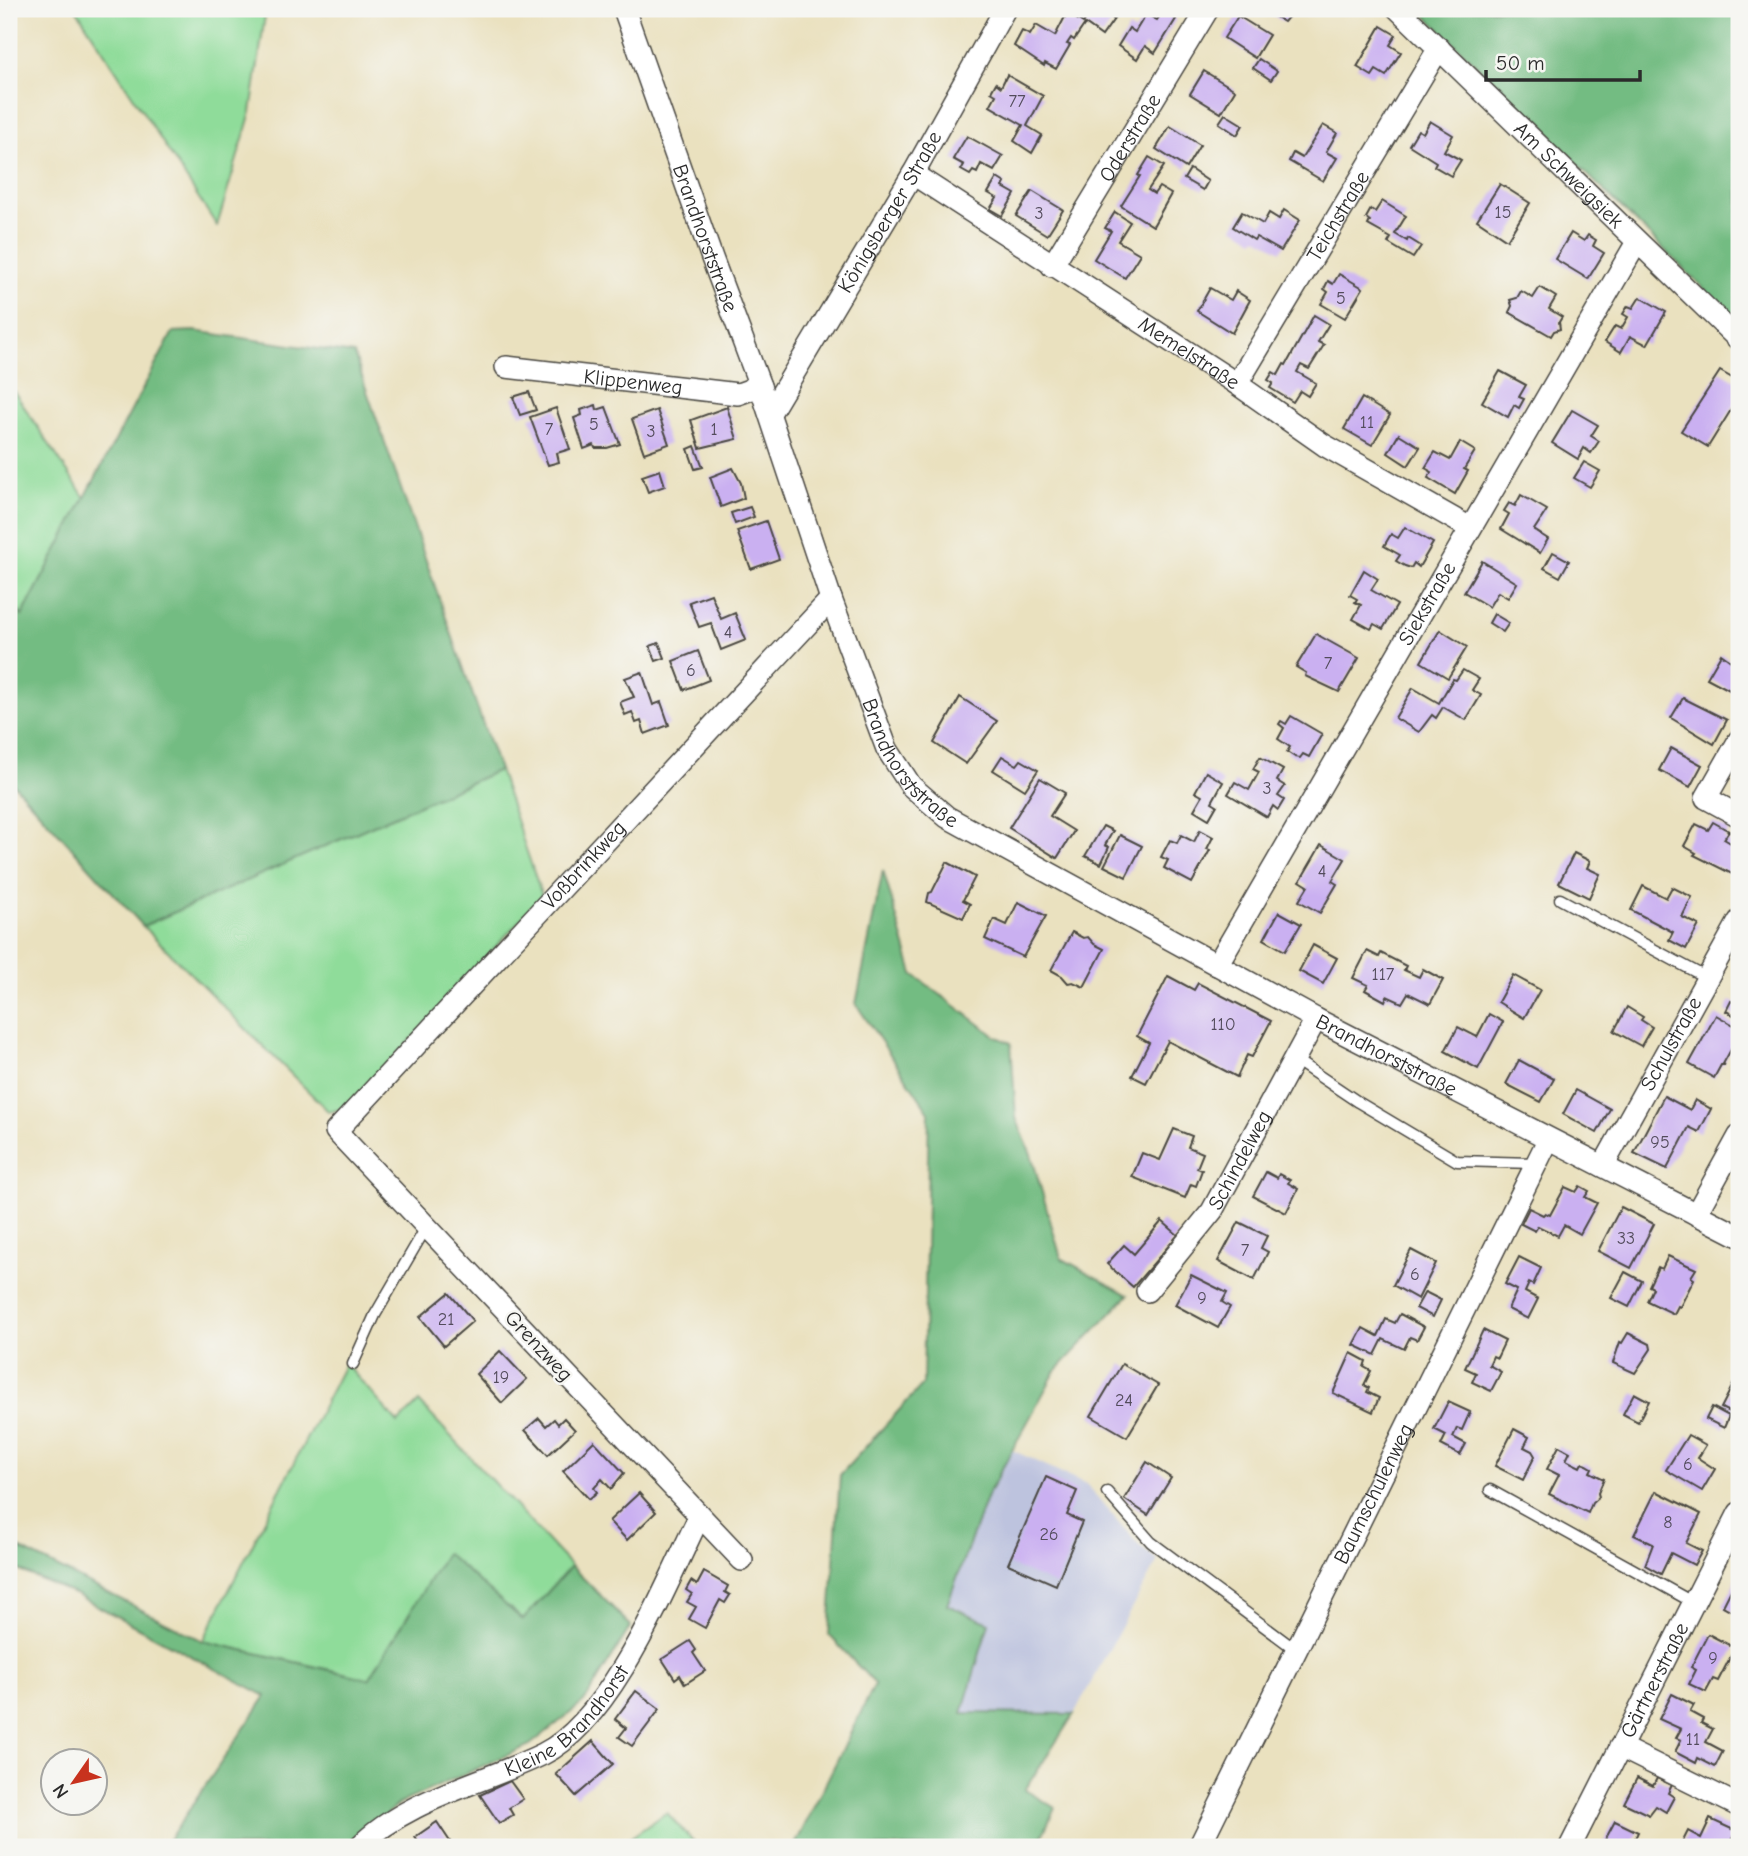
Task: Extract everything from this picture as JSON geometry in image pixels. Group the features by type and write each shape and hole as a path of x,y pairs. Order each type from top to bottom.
{"street":[{"name":"Brandhorststraße","path":"624,9 707,245 761,386 831,599 887,749 911,786 947,817 1316,1019 1739,1236"},
{"name":"Königsberger Straße","path":"769,413 912,174 1005,9"},
{"name":"Oderstraße","path":"1052,265 1208,9"},
{"name":"Am Schweigsiek","path":"1398,9 1739,340"},
{"name":"Teichstraße","path":"1237,384 1439,48"},
{"name":"Memelstraße","path":"912,174 1237,384 1324,445 1470,528"},
{"name":"Siekstraße","path":"1217,965 1637,242"},
{"name":"Klippenweg","path":"506,367 738,394 761,386"},
{"name":"Voßbrinkweg","path":"336,1131 831,599"},
{"path":"1739,740 1706,798 1739,816"},
{"name":"Schulstraße","path":"1603,1166 1739,921"},
{"name":"Schindelweg","path":"1147,1291 1212,1211 1316,1019"},
{"name":"Grenzweg","path":"336,1131 742,1560"},
{"path":"1696,1214 1739,1136"},
{"name":"Baumschulenweg","path":"1199,1847 1548,1140"},
{"name":"Gärtnerstraße","path":"1570,1847 1739,1513"},
{"name":"Kleine Brandhorst","path":"359,1847 374,1832 401,1815 545,1754 570,1738 597,1708 641,1636 699,1517"},
{"path":"1620,1747 1739,1806"}],"lane":[{"path":"1560,899 1707,978"},
{"path":"1294,1059 1358,1102 1457,1161 1536,1163"},
{"path":"354,1364 375,1315 427,1226"},
{"path":"1490,1490 1694,1603"},
{"path":"1107,1492 1151,1542 1296,1650"}],"shaded area":[{"path":"1012,1450 1086,1484 1140,1547 1158,1560 1074,1714 962,1713 989,1624 947,1605 987,1496"}],"green space":[{"path":"76,9 266,9 251,112 217,226"},
{"path":"1419,9 1729,9 1739,19 1739,323"},
{"path":"194,331 354,354 499,770 143,926 9,779 9,598 22,616 173,332"},
{"path":"9,384 85,498 22,617 9,598"},
{"path":"499,770 542,896 350,1107 329,1112 143,926"},
{"path":"883,870 913,974 995,1036 1011,1043 1016,1118 1031,1154 1061,1258 1128,1295 1055,1372 987,1496 947,1605 989,1623 962,1713 1074,1714 1025,1790 1055,1808 1037,1847 794,1847 875,1684 829,1635 840,1475 923,1384 929,1112 856,1004"},
{"path":"345,1363 398,1423 419,1402 571,1566 523,1620 446,1554 370,1679 203,1641"},
{"path":"9,1543 203,1641 369,1679 446,1553 523,1620 571,1566 631,1626 584,1702 530,1745 400,1803 348,1847 164,1847 266,1696 77,1595 9,1566"},
{"path":"666,1813 698,1847 617,1847"}],"building":[{"path":"1093,9 1098,9 1114,19 1102,36 1085,24 1074,40 1071,38 1067,44 1070,45 1056,69 1045,63 1044,66 1014,46 1022,31 1030,35 1036,25 1055,36 1067,13 1083,23"},
{"path":"1272,9 1295,9 1284,22 1269,13"},
{"path":"1163,11 1176,19 1155,53 1145,46 1137,59 1118,46 1129,28 1135,32 1146,14 1157,20"},
{"path":"1238,16 1269,35 1255,58 1224,38"},
{"path":"1381,26 1396,35 1390,45 1401,52 1386,76 1376,70 1372,76 1357,67"},
{"path":"1259,59 1277,71 1271,80 1253,68"},
{"path":"1204,71 1235,90 1221,113 1190,94"},
{"path":"1007,75 1043,96 1027,126 1042,135 1032,153 1014,141 1023,125 990,106 996,95 991,92 996,83 1001,87"},
{"path":"1225,114 1243,125 1237,135 1219,123"},
{"path":"1430,121 1453,135 1444,151 1461,160 1451,176 1434,166 1436,162 1409,145 1418,130 1423,133"},
{"path":"1323,125 1337,133 1326,152 1337,158 1323,181 1289,161 1293,153 1302,158"},
{"path":"1170,126 1200,145 1186,168 1156,149"},
{"path":"967,136 1003,156 994,171 981,164 977,173 973,171 970,175 961,170 964,165 953,159"},
{"path":"1149,157 1164,166 1148,190 1154,194 1159,187 1171,194 1153,226 1121,206"},
{"path":"1190,169 1208,181 1203,190 1184,179"},
{"path":"997,178 1005,183 1003,187 1015,194 1002,216 990,209 997,198 988,193"},
{"path":"1500,184 1530,203 1507,240 1477,220"},
{"path":"1032,191 1063,210 1047,235 1016,216"},
{"path":"1382,201 1406,216 1395,234 1421,246 1413,258 1388,243 1391,238 1368,225 1370,221 1366,218 1371,209 1375,212"},
{"path":"1284,210 1300,220 1281,251 1256,237 1254,240 1233,227 1242,212 1263,224 1269,213 1279,219"},
{"path":"1115,212 1130,222 1118,241 1140,254 1125,278 1094,259 1111,231 1105,228"},
{"path":"1571,233 1584,241 1588,235 1596,240 1593,246 1604,253 1588,279 1555,259"},
{"path":"1339,274 1363,288 1345,318 1321,304 1328,292 1324,289 1328,281 1333,284"},
{"path":"1540,287 1556,297 1549,309 1562,317 1559,322 1560,329 1554,331 1551,336 1509,312 1512,306 1510,300 1517,298 1521,291 1533,298"},
{"path":"1210,288 1231,300 1236,291 1250,300 1232,333 1197,311"},
{"path":"1640,297 1666,312 1647,345 1630,336 1621,352 1605,342 1615,326 1621,329 1628,317 1623,314 1628,306 1633,308"},
{"path":"1314,315 1329,324 1318,342 1324,345 1309,369 1301,365 1297,372 1316,383 1308,396 1300,391 1293,402 1270,388 1273,383 1268,380 1273,372 1278,375 1284,364 1286,365"},
{"path":"1500,371 1526,385 1519,397 1524,399 1519,408 1514,405 1508,417 1482,402"},
{"path":"1720,371 1739,382 1739,397 1708,447 1681,431"},
{"path":"529,392 536,410 520,415 513,397"},
{"path":"1362,398 1390,415 1372,445 1344,429"},
{"path":"596,405 597,410 606,407 620,444 607,448 595,448 594,445 584,449 574,418 582,415 581,410"},
{"path":"727,407 737,439 700,448 691,420"},
{"path":"556,408 570,449 557,453 559,462 548,465 530,417"},
{"path":"657,410 669,444 644,453 632,419"},
{"path":"1572,410 1598,425 1591,436 1599,441 1591,453 1584,448 1578,459 1552,443"},
{"path":"1399,434 1420,447 1408,466 1388,453"},
{"path":"1460,442 1475,451 1464,469 1468,471 1455,494 1428,478 1432,472 1425,468 1435,452 1450,460"},
{"path":"695,446 703,467 695,469 688,449"},
{"path":"1584,462 1600,471 1590,487 1574,478"},
{"path":"733,468 741,483 744,498 721,507 710,477"},
{"path":"660,470 665,486 648,492 642,476"},
{"path":"1521,495 1547,510 1534,530 1548,539 1540,553 1501,529 1509,514 1504,511 1509,503 1515,506"},
{"path":"750,507 754,517 735,524 731,513"},
{"path":"766,521 779,559 751,569 737,531"},
{"path":"1405,527 1433,543 1419,567 1414,563 1411,568 1396,561 1400,555 1384,546 1391,534 1398,538"},
{"path":"1553,552 1569,561 1560,577 1544,568"},
{"path":"1482,561 1517,583 1508,598 1498,592 1489,607 1464,592"},
{"path":"1364,570 1378,579 1371,590 1397,605 1383,629 1374,624 1371,629 1353,619 1361,605 1350,595"},
{"path":"711,594 721,619 735,613 746,640 721,650 711,623 699,627 689,602"},
{"path":"1494,614 1509,623 1503,632 1489,623"},
{"path":"1440,630 1467,647 1448,678 1421,662"},
{"path":"1316,634 1359,658 1339,692 1305,676 1306,673 1296,667"},
{"path":"659,643 665,658 656,661 650,646"},
{"path":"698,651 709,680 684,690 673,661"},
{"path":"1721,654 1739,667 1739,695 1707,678"},
{"path":"1463,670 1479,679 1472,690 1481,695 1466,720 1443,707 1436,718 1432,715 1419,732 1395,718 1413,688 1439,703 1453,679 1456,680"},
{"path":"642,672 653,705 661,702 669,725 645,734 641,721 636,723 632,712 625,715 620,702 634,697 625,678"},
{"path":"960,697 997,721 966,764 934,743"},
{"path":"1683,698 1727,720 1714,744 1671,718"},
{"path":"1291,716 1322,734 1309,757 1303,754 1300,758 1295,757 1287,752 1290,747 1278,739 1284,728 1279,724 1281,721 1286,724"},
{"path":"1671,748 1702,765 1690,787 1659,770"},
{"path":"1002,756 1017,765 1021,760 1038,770 1025,790 993,770"},
{"path":"1260,757 1283,770 1277,781 1285,786 1278,796 1284,800 1278,810 1273,806 1267,817 1228,794 1235,782 1249,790 1259,772 1253,769"},
{"path":"1206,772 1223,782 1212,802 1217,805 1209,819 1194,810 1202,796 1195,792"},
{"path":"1040,778 1065,793 1050,816 1074,831 1057,858 1009,828"},
{"path":"1713,822 1729,831 1724,839 1739,848 1739,871 1736,876 1694,855 1696,853 1684,846 1696,824 1708,830"},
{"path":"1103,826 1113,831 1105,845 1109,847 1101,864 1085,856"},
{"path":"1200,830 1213,837 1207,849 1210,850 1192,883 1164,868 1168,860 1161,857 1170,840 1177,843 1181,835 1194,842"},
{"path":"1120,835 1142,846 1126,877 1104,866"},
{"path":"1321,845 1345,859 1332,881 1337,884 1320,913 1299,901 1308,886 1300,881"},
{"path":"1574,853 1590,861 1587,868 1600,874 1589,898 1559,883"},
{"path":"947,862 975,877 963,900 970,904 963,918 927,902 929,893"},
{"path":"1643,886 1666,898 1672,887 1692,897 1682,917 1699,925 1686,949 1669,940 1673,932 1631,910"},
{"path":"1018,902 1046,916 1023,957 985,939 994,919 1007,925"},
{"path":"1279,912 1301,924 1285,951 1264,939"},
{"path":"1072,932 1083,938 1088,937 1104,949 1084,987 1073,982 1068,983 1051,970"},
{"path":"1313,945 1337,958 1323,984 1299,971"},
{"path":"1367,951 1379,957 1381,953 1406,966 1404,970 1419,977 1423,969 1443,980 1430,1004 1408,993 1402,1003 1387,996 1385,1001 1365,990 1368,985 1353,978"},
{"path":"1513,975 1540,990 1524,1018 1498,1002"},
{"path":"1168,976 1194,990 1198,983 1271,1021 1252,1057 1247,1055 1237,1077 1168,1041 1146,1083 1132,1076 1149,1043 1137,1036"},
{"path":"1731,1001 1739,1005 1739,1018 1726,1011"},
{"path":"1627,1007 1643,1017 1641,1020 1652,1027 1641,1046 1614,1031"},
{"path":"1489,1014 1503,1022 1478,1069 1445,1051 1458,1027 1477,1037"},
{"path":"1716,1015 1739,1028 1739,1035 1723,1064 1725,1065 1721,1065 1714,1078 1689,1064"},
{"path":"1519,1060 1554,1079 1541,1102 1506,1084"},
{"path":"1576,1090 1610,1109 1597,1133 1563,1114"},
{"path":"1664,1096 1690,1110 1695,1100 1711,1109 1699,1132 1689,1127 1667,1169 1634,1153"},
{"path":"1174,1129 1192,1136 1188,1147 1203,1153 1197,1168 1202,1170 1196,1186 1191,1184 1185,1198 1132,1177 1142,1153 1160,1160"},
{"path":"1266,1172 1277,1178 1279,1174 1290,1180 1288,1183 1298,1189 1286,1213 1253,1196"},
{"path":"1580,1186 1589,1191 1585,1197 1597,1203 1580,1234 1564,1225 1558,1236 1538,1226 1535,1231 1521,1224 1529,1208 1543,1215 1550,1215 1565,1187 1576,1192"},
{"path":"1621,1207 1654,1224 1631,1268 1598,1251"},
{"path":"1162,1221 1178,1235 1133,1287 1107,1264 1124,1245 1134,1254"},
{"path":"1239,1222 1267,1236 1261,1248 1268,1252 1254,1280 1218,1261"},
{"path":"1411,1250 1436,1263 1418,1299 1393,1285"},
{"path":"1668,1256 1696,1269 1691,1277 1694,1279 1674,1314 1647,1301 1653,1288 1649,1286 1658,1267 1662,1269"},
{"path":"1519,1257 1541,1268 1533,1285 1529,1283 1525,1292 1538,1299 1528,1319 1508,1309 1517,1290 1505,1284"},
{"path":"1625,1272 1642,1281 1629,1307 1611,1298"},
{"path":"1191,1275 1227,1293 1222,1302 1230,1307 1218,1328 1175,1305"},
{"path":"1425,1292 1441,1300 1433,1317 1416,1308"},
{"path":"449,1293 473,1321 444,1346 420,1317"},
{"path":"1400,1314 1424,1327 1417,1340 1410,1337 1404,1349 1383,1339 1375,1355 1354,1345 1363,1328 1378,1336 1386,1319 1395,1323"},
{"path":"1483,1330 1505,1341 1497,1358 1493,1356 1489,1365 1501,1372 1491,1391 1472,1382 1476,1373 1465,1368"},
{"path":"1628,1333 1650,1344 1651,1349 1635,1373 1613,1363 1620,1342 1622,1343"},
{"path":"500,1351 527,1379 502,1403 476,1374"},
{"path":"1351,1353 1366,1361 1364,1367 1371,1371 1364,1385 1369,1388 1367,1392 1379,1398 1373,1412 1333,1393"},
{"path":"1122,1364 1158,1385 1127,1437 1091,1416"},
{"path":"1739,1373 1739,1417 1721,1408"},
{"path":"1634,1393 1649,1401 1638,1422 1623,1414"},
{"path":"1448,1402 1470,1412 1462,1430 1457,1428 1453,1437 1466,1444 1460,1455 1441,1445 1446,1435 1434,1429"},
{"path":"1712,1407 1729,1416 1724,1428 1706,1419"},
{"path":"539,1418 546,1426 554,1419 558,1424 564,1418 575,1430 548,1455 525,1430"},
{"path":"1514,1429 1529,1437 1524,1447 1535,1456 1523,1480 1495,1466"},
{"path":"1688,1435 1706,1445 1698,1458 1715,1469 1702,1491 1666,1470"},
{"path":"594,1441 624,1473 611,1489 602,1479 594,1488 597,1492 589,1499 563,1471"},
{"path":"1559,1446 1570,1452 1566,1460 1580,1467 1582,1463 1587,1465 1592,1468 1590,1472 1604,1479 1599,1497 1592,1503 1588,1513 1549,1494 1559,1475 1547,1469"},
{"path":"1147,1462 1171,1478 1148,1515 1124,1499"},
{"path":"1046,1477 1077,1491 1067,1515 1082,1522 1056,1585 1008,1564"},
{"path":"1656,1491 1701,1514 1686,1543 1702,1551 1694,1565 1671,1553 1661,1574 1645,1565 1653,1544 1634,1535"},
{"path":"639,1493 656,1512 627,1540 609,1521"},
{"path":"704,1572 728,1586 725,1592 730,1595 725,1603 720,1600 705,1628 689,1619 696,1607 687,1602 692,1594 686,1590 691,1581 697,1585"},
{"path":"1739,1574 1739,1615 1723,1606"},
{"path":"1708,1634 1735,1648 1718,1681 1713,1679 1706,1692 1689,1684 1696,1670 1691,1667"},
{"path":"690,1641 696,1650 693,1653 705,1671 685,1684 680,1675 675,1679 662,1659"},
{"path":"636,1691 660,1709 632,1746 619,1737 626,1728 615,1719"},
{"path":"1672,1694 1694,1705 1690,1712 1703,1719 1701,1723 1713,1729 1706,1742 1723,1751 1715,1767 1698,1758 1696,1763 1675,1752 1681,1740 1676,1738 1681,1729 1659,1719"},
{"path":"593,1741 613,1764 576,1796 556,1774"},
{"path":"1637,1778 1653,1786 1657,1778 1672,1785 1668,1793 1674,1797 1666,1812 1656,1806 1649,1815 1624,1803"},
{"path":"510,1781 523,1799 509,1808 513,1815 499,1823 480,1795"},
{"path":"1710,1819 1736,1831 1728,1847 1690,1847 1682,1843 1688,1831 1701,1838"},
{"path":"1615,1821 1638,1832 1631,1847 1608,1847 1603,1844"},
{"path":"437,1822 453,1846 421,1847 415,1837"}]}
